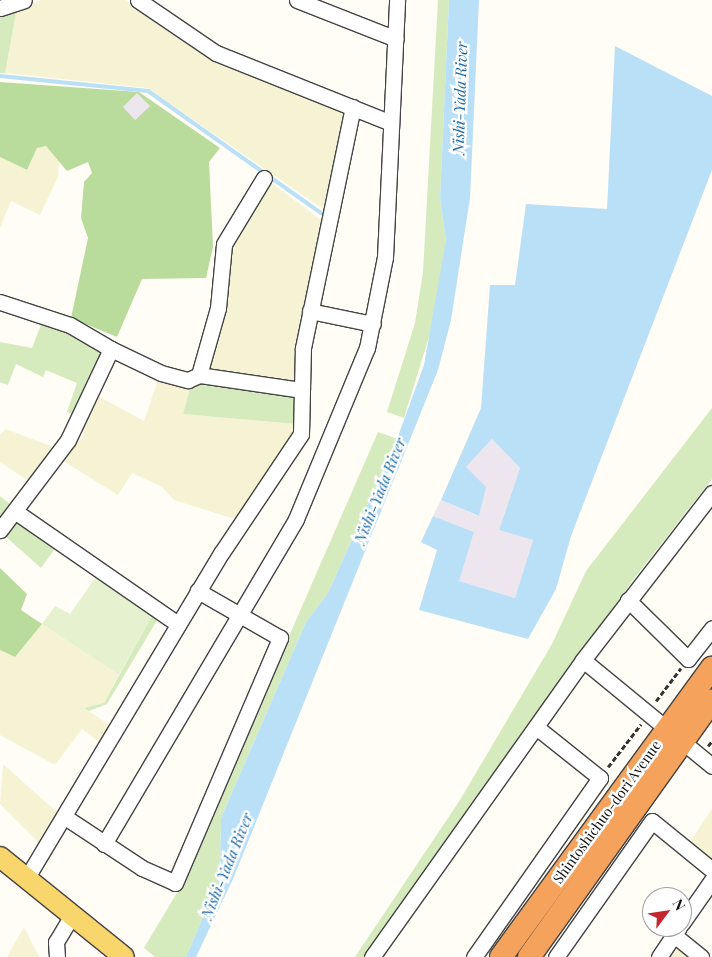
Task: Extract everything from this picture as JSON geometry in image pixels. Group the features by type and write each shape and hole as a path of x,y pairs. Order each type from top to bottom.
{"highway":[{"name":"Shintoshichuo-dori Avenue","path":"529,957 674,736 712,668"},
{"name":"Shintoshichuo-dori Avenue","path":"502,957 674,736 712,700"}],"main road":[{"path":"1,862 26,879 70,916 124,957"}],"street":[{"path":"0,8 24,0"},
{"path":"138,0 216,53 392,123"},
{"path":"297,0 396,39"},
{"path":"104,844 296,519 353,385 373,324 385,257 397,0"},
{"path":"26,879 65,817 198,591 301,434 302,390 310,311 352,107"},
{"path":"199,375 218,308 224,244 264,178"},
{"path":"0,302 70,325 111,349 161,373 188,380 199,375 302,390"},
{"path":"310,311 373,324"},
{"path":"0,530 16,512 76,427 111,349"},
{"path":"372,957 583,660 712,493"},
{"path":"16,512 178,624"},
{"path":"65,817 104,844 175,883 280,638 198,591"},
{"path":"628,600 688,659 712,628"},
{"path":"583,660 712,766"},
{"path":"474,957 600,778 536,727"},
{"path":"556,957 652,821 712,870"},
{"path":"692,909 712,880"},
{"path":"57,957 56,942 70,916"},
{"path":"659,957 673,937"},
{"path":"686,937 701,957"}],"path":[{"path":"652,706 688,659"},
{"path":"600,778 643,721"}],"shaded area":[{"path":"42,0 126,0 215,60 342,111 345,116 323,209 147,88 5,73 17,8"},
{"path":"137,92 150,106 135,120 122,107"},
{"path":"46,146 59,161 58,177 40,215 11,201 0,228 0,157 27,170 37,148"},
{"path":"268,180 322,221 297,384 208,372 227,253"},
{"path":"159,377 191,384 183,414 296,424 296,434 238,520 174,500 162,487 132,473 118,495 60,459 85,435 79,431 96,395 144,421"},
{"path":"6,429 56,448 33,484 0,462 0,435"},
{"path":"492,439 520,468 499,530 533,540 515,598 458,581 474,532 433,516 441,500 478,516 466,467"},
{"path":"42,624 119,675 104,703 84,708 113,727 102,744 82,729 55,765 0,735 0,650 15,657"},
{"path":"3,764 59,814 41,845 0,804"},
{"path":"712,809 712,864 689,843"},
{"path":"24,927 39,957 7,957"},
{"path":"681,947 694,957 666,957 673,948"}],"green space":[{"path":"438,0 449,0 440,198 446,240 437,311 404,418 387,412 415,323 423,272"},
{"path":"17,8 5,73 0,73 0,14"},
{"path":"0,82 139,92 220,148 209,162 213,247 206,278 142,279 117,337 71,318 88,238 81,218 84,182 92,173 88,162 67,171 46,146 37,148 27,170 0,157","holes":["137,93 150,106 135,120 123,107"]},
{"path":"42,322 70,330 102,351 76,415 67,412 77,383 46,370 43,377 16,364 8,385 0,382 0,342 32,348"},
{"path":"202,382 295,393 296,424 183,414 191,384"},
{"path":"712,408 712,479 633,580 364,957 355,957 460,800 552,644 586,571"},
{"path":"378,432 397,439 328,593 306,622 221,818 220,877 186,957 155,957 144,948 178,891"},
{"path":"0,496 11,505 0,521"},
{"path":"16,523 56,547 41,568 5,536"},
{"path":"0,568 27,594 21,610 42,624 15,657 0,650"},
{"path":"98,574 153,614 119,675 42,624 55,606 70,614"},
{"path":"153,614 159,617 107,704 89,711 84,708 104,703"}],"water":[{"name":"Nishi-Yada River","path":"449,0 479,0 470,198 451,320 438,370 233,879 196,957 186,957 220,877 221,818 306,622 328,593 397,439 424,365 446,240 440,198"},
{"path":"615,46 712,96 712,170 571,536 556,589 528,639 419,610 437,550 421,542 433,516 474,532 459,581 515,598 533,540 499,530 520,468 492,439 466,467 486,487 479,516 441,500 481,408 490,285 515,285 526,204 607,209"}],"waterway":[{"path":"0,76 148,91 321,213"}]}
